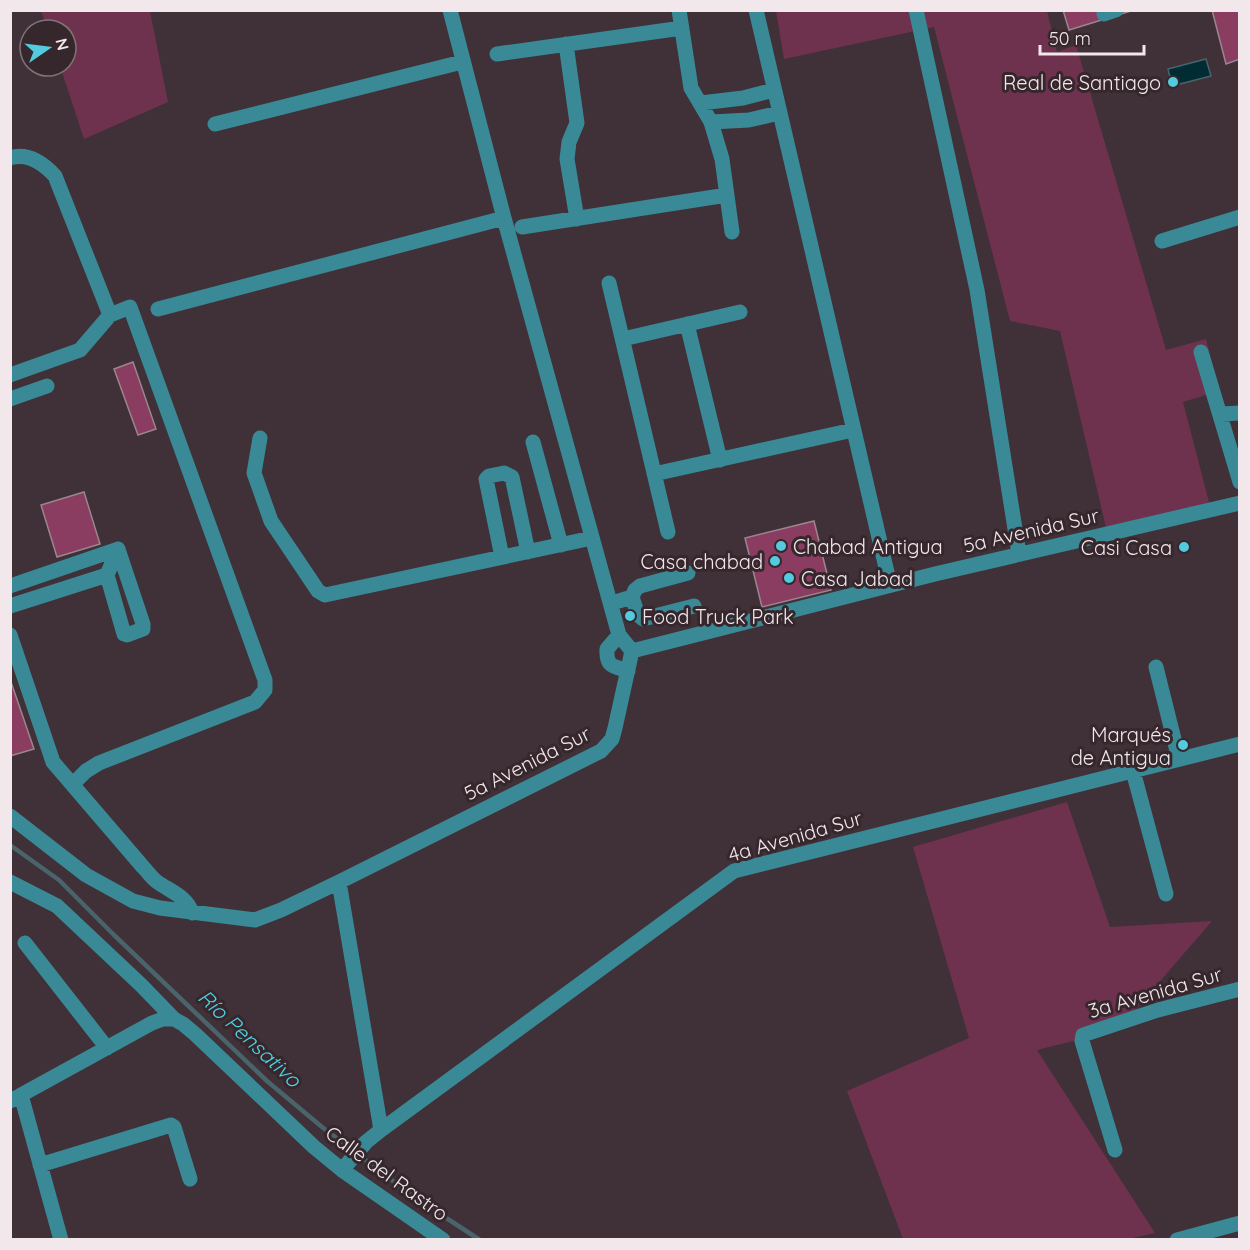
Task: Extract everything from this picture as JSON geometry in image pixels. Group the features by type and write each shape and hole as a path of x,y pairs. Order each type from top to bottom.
{"street":[{"path":"450,10 504,218 619,635 632,651"},
{"path":"679,10 691,88 711,122 722,159 732,232"},
{"path":"756,10 890,585"},
{"path":"916,10 977,290 1019,554"},
{"path":"497,54 682,28"},
{"path":"566,44 577,123 569,142 567,159 577,219"},
{"path":"215,124 462,62"},
{"path":"701,104 743,98 774,90"},
{"path":"711,122 749,120 778,112"},
{"path":"10,158 18,155 39,161 55,176 110,315"},
{"path":"522,227 727,195"},
{"path":"1162,241 1239,217"},
{"path":"158,309 504,218"},
{"path":"609,283 668,532"},
{"path":"10,375 80,350 110,315 130,307 266,685 262,695 255,702 99,763 86,771 73,784"},
{"path":"622,339 740,312"},
{"path":"687,324 720,460"},
{"path":"1201,352 1221,414 1239,482"},
{"path":"10,399 47,386"},
{"path":"1221,414 1239,413"},
{"path":"654,474 853,430"},
{"path":"260,438 254,473 271,521 318,591 326,595 592,538"},
{"path":"533,442 561,545"},
{"path":"502,557 486,479 504,472 512,477 528,552"},
{"name":"5a Avenida Sur","path":"10,816 86,875 133,901 192,913 255,920 339,882 601,752 612,739 632,651 890,585 1239,503"},
{"path":"118,549 143,624 143,629 127,636 124,634 107,575 118,549"},
{"path":"10,586 118,549"},
{"path":"688,573 640,585 633,597 638,615 643,619 694,606"},
{"path":"10,606 107,575"},
{"path":"612,603 633,597"},
{"path":"10,634 53,762 142,867 156,880 184,899 192,913"},
{"path":"619,635 607,649 607,659 612,666 628,671"},
{"path":"1156,667 1179,759"},
{"name":"4a Avenida Sur","path":"345,1166 366,1142 385,1126 734,871 1179,759 1238,750"},
{"path":"1133,771 1166,894"},
{"name":"Calle del Rastro","path":"10,882 57,906 174,1019 189,1029 314,1147 345,1166 443,1239"},
{"path":"339,882 378,1112 385,1126"},
{"path":"25,943 107,1048"},
{"name":"3a Avenida Sur","path":"1115,1150 1082,1041 1083,1035 1158,1010 1239,989"},
{"path":"61,1239 40,1164 16,1098 152,1023 163,1019 174,1019"},
{"path":"40,1164 171,1125 174,1128 190,1179"},
{"path":"1177,1239 1239,1223"}],"shaded area":[{"path":"41,11 150,11 168,102 84,139 64,78 78,78 78,18 44,18"},
{"path":"776,11 1047,11 1057,52 1076,45 1166,350 1206,339 1219,391 1183,402 1210,506 1107,532 1060,331 1010,321 934,27 784,59"},
{"path":"1067,802 1110,927 1212,921 1118,1030 1037,1050 1155,1233 1124,1240 903,1239 847,1091 969,1038 913,847"}],"water":[{"path":"1206,59 1211,76 1172,86 1168,69"}],"building":[{"path":"1063,10 1134,10 1069,30"},
{"path":"1212,10 1240,10 1240,59 1226,64"},
{"path":"133,362 156,429 138,435 114,369"},
{"path":"84,492 100,544 57,557 41,505"},
{"path":"814,521 831,590 762,607 745,538"},
{"path":"10,679 34,749 10,756"}],"waterway":[{"name":"Río Pensativo","path":"10,845 59,880 267,1081 322,1127 414,1197 480,1240"}],"place":[{"name":"Real de Santiago","path":"1173,82"},
{"name":"Chabad Antigua","path":"781,546"},
{"name":"Casi Casa","path":"1184,547"},
{"name":"Casa chabad","path":"775,561"},
{"name":"Casa Jabad","path":"789,578"},
{"name":"Food Truck Park","path":"630,616"},
{"name":"Marqués de Antigua","path":"1183,745"}]}
